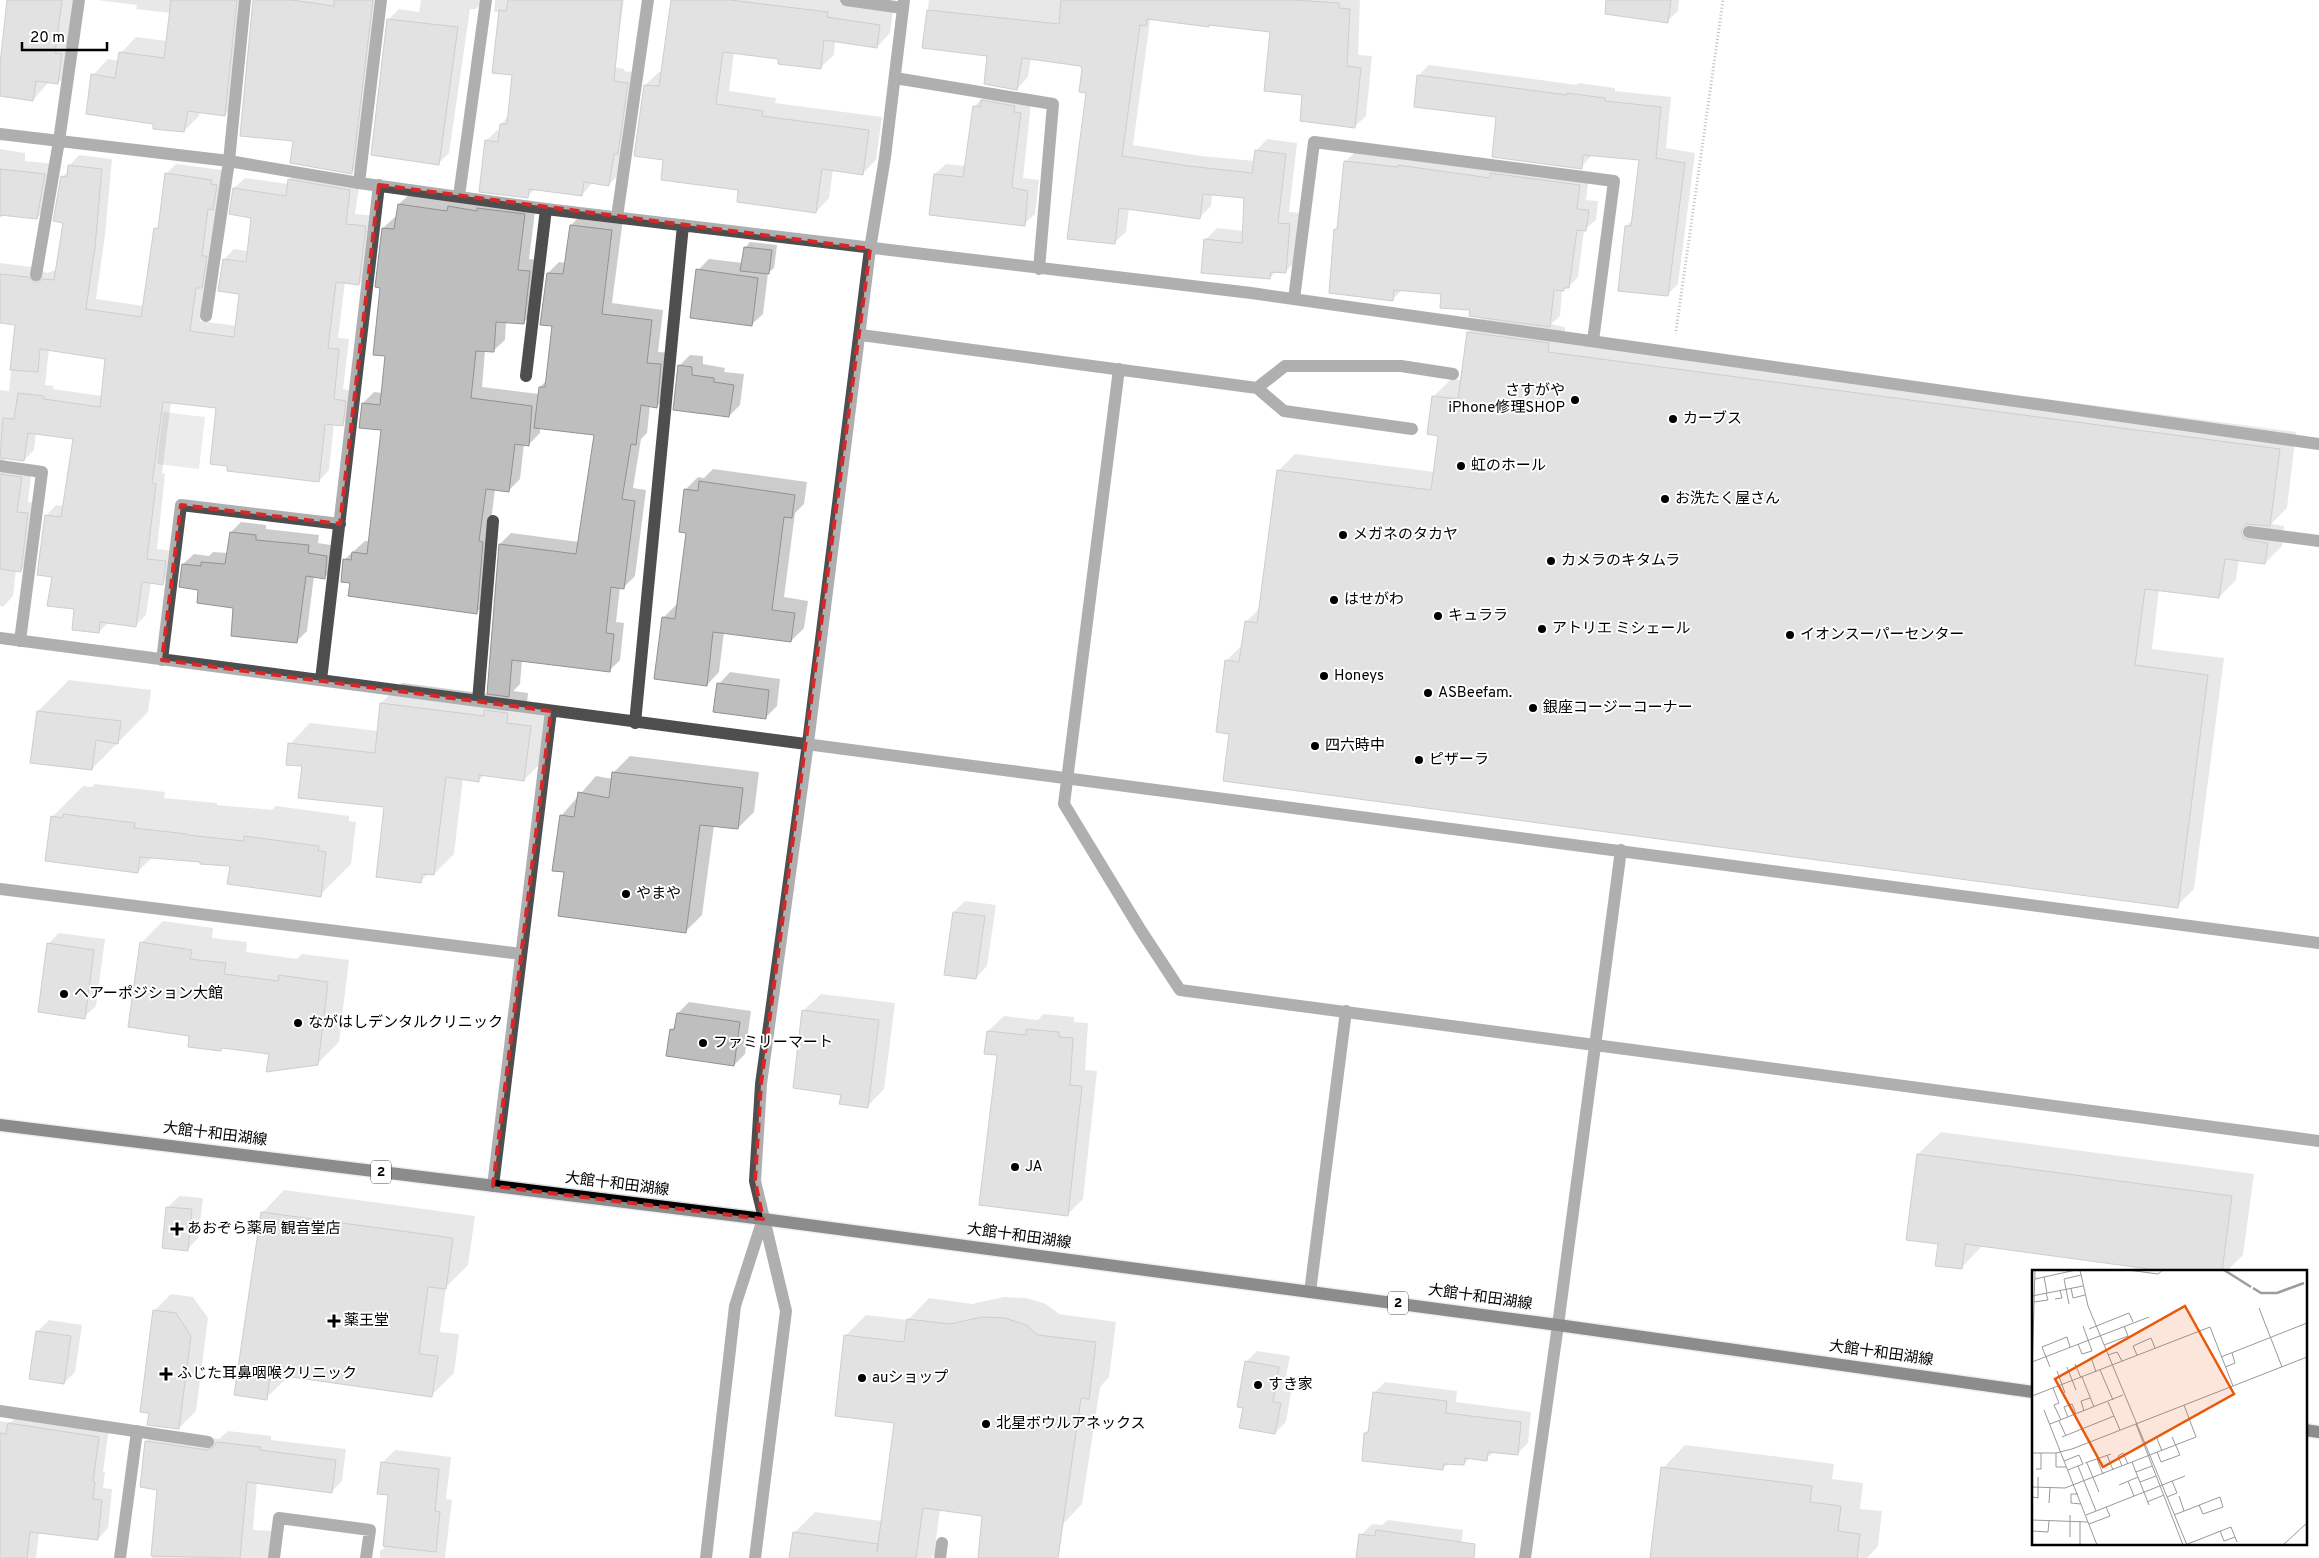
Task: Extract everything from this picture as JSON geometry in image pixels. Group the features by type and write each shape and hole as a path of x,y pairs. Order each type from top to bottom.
{"main road":[{"name":"大館十和田湖線","path":"0,1125 763,1219 1558,1325 2032,1392"},
{"path":"2306,1430 2319,1432"}],"street":[{"path":"36,274 60,142 79,0"},
{"path":"206,316 229,161 246,0"},
{"path":"359,183 381,0"},
{"path":"459,196 486,0"},
{"path":"617,217 648,0"},
{"path":"755,1558 786,1311 755,1181 760,1084 808,743 861,335 870,249 904,4 846,0"},
{"path":"894,78 1053,104 1039,269"},
{"path":"0,134 229,161 359,183 546,209 1294,299 2319,444"},
{"path":"1294,299 1314,142 1614,181 1592,341"},
{"path":"321,680 379,185"},
{"path":"526,376 546,209"},
{"path":"635,723 683,225"},
{"path":"861,335 1256,388 1284,411 1412,429"},
{"path":"1256,388 1285,366 1401,366 1453,374"},
{"path":"1119,369 1064,804 1180,990 2319,1141"},
{"path":"0,466 42,472 20,641"},
{"path":"162,660 181,504 340,524"},
{"path":"478,701 492,521"},
{"path":"2250,532 2319,540"},
{"path":"0,638 2319,943"},
{"path":"493,1186 551,711"},
{"path":"1524,1558 1558,1325 1621,850"},
{"path":"0,889 521,954"},
{"path":"1310,1292 1346,1011"},
{"path":"706,1558 735,1306 763,1219"},
{"path":"0,1411 208,1442"},
{"path":"120,1558 137,1431"},
{"path":"274,1558 279,1518 370,1530 366,1558"},
{"path":"940,1558 942,1543"}],"path":[{"path":"1673,352 1723,0"}],"highlighted area":[{"path":"379,185 870,249 761,1084 755,1181 763,1219 493,1186 551,711 162,660 181,505 340,524"}],"shaded area":[{"path":"163,412 205,417 199,469 157,464"}],"building":[{"path":"7,0 62,0 55,53 62,54 58,84 36,81 33,101 0,96 0,64"},
{"path":"171,0 237,0 225,116 188,111 184,132 153,129 153,124 86,114 91,74 115,78 119,52 164,58"},
{"path":"253,0 292,0 334,6 334,0 373,0 352,174 290,163 293,141 240,136"},
{"path":"508,0 622,0 614,81 628,83 618,154 614,154 609,186 584,182 582,196 529,189 528,198 479,192 485,140 498,142 500,124 507,124 512,75 492,73 499,10 506,11"},
{"path":"671,0 730,0 828,12 827,17 880,25 877,48 824,40 821,69 778,64 778,59 723,52 716,104 763,111 762,116 869,130 863,175 822,169 816,213 737,202 738,190 661,180 663,160 634,156 644,85 659,86"},
{"path":"1061,0 1294,0 1339,3 1339,8 1350,9 1347,66 1361,68 1355,128 1300,121 1302,95 1264,91 1270,32 1147,19 1146,26 1140,25 1122,156 1252,173 1255,150 1286,154 1278,223 1290,224 1286,273 1271,272 1270,279 1201,273 1204,239 1242,243 1244,198 1203,194 1200,219 1119,208 1115,244 1067,239 1086,93 1079,92 1082,68 1080,66 1022,58 1017,90 984,84 987,56 922,48 927,10 1059,24"},
{"path":"1606,0 1671,0 1668,23 1605,14"},
{"path":"387,19 458,27 439,165 371,155"},
{"path":"1417,75 1567,95 1567,93 1605,98 1605,101 1661,107 1656,158 1685,163 1668,296 1618,291 1625,226 1631,226 1639,160 1583,155 1582,169 1492,157 1496,117 1414,107"},
{"path":"981,100 1015,106 1014,112 1021,113 1012,183 1013,188 1028,191 1025,226 929,215 934,174 963,177 973,106 980,107"},
{"path":"1344,161 1398,167 1398,165 1490,178 1490,173 1580,185 1577,209 1589,210 1586,231 1577,230 1569,288 1564,288 1564,291 1554,290 1550,327 1469,316 1470,310 1440,308 1441,294 1394,290 1393,301 1329,293 1334,229 1337,229"},
{"path":"68,165 102,169 95,247 86,309 141,317 154,228 158,229 165,173 212,180 211,184 217,185 213,210 208,209 202,256 207,256 202,288 196,288 190,331 234,337 239,294 218,291 223,259 246,262 251,218 229,214 233,188 286,196 288,179 350,190 346,224 366,226 359,285 336,282 328,348 339,349 334,399 346,401 343,426 325,424 319,482 227,471 227,466 210,464 216,408 163,402 152,483 156,484 147,559 166,561 163,585 142,582 136,627 100,622 99,633 72,630 74,609 47,606 52,577 37,575 45,515 61,517 73,439 28,433 24,461 0,458 3,418 14,419 18,393 44,396 44,399 100,407 105,359 40,349 38,372 10,370 15,325 0,323 0,274 28,277 35,283 43,279 54,280 63,223 53,221 61,176 67,177"},
{"path":"0,169 45,174 37,219 0,215"},
{"path":"398,204 447,211 448,206 477,211 477,208 525,214 518,270 530,271 524,324 496,322 494,352 476,351 471,398 532,406 529,446 515,444 509,492 486,489 479,541 483,542 477,614 348,596 350,583 341,582 343,559 351,560 352,552 367,554 381,430 359,428 362,403 380,405 385,356 373,355 380,288 375,287 382,228 394,229"},
{"path":"570,225 612,230 602,314 652,320 647,363 661,364 657,408 641,405 636,445 631,444 622,499 635,501 624,589 611,587 606,633 614,634 610,672 512,660 509,697 487,694 499,544 576,554 594,435 534,428 539,387 545,387 552,326 540,325 547,273 563,274"},
{"path":"744,247 772,250 769,274 740,271"},
{"path":"696,269 758,278 752,326 690,318"},
{"path":"1467,332 1549,343 1548,352 2280,449 2270,526 2246,524 2241,531 2244,539 2268,543 2265,564 2225,559 2219,598 2145,589 2135,665 2208,675 2178,908 1223,781 1229,734 1216,732 1225,660 1239,662 1245,621 1257,623 1277,470 1431,490 1438,436 1427,434 1432,396 1458,399"},
{"path":"678,365 692,367 692,375 714,378 714,382 734,385 729,417 673,410"},
{"path":"0,474 22,477 17,512 28,513 21,572 0,569"},
{"path":"699,481 795,495 792,518 784,517 772,610 795,613 791,642 713,632 707,686 654,679 662,617 675,619 686,533 679,532 684,489 698,491"},
{"path":"230,532 256,535 256,540 309,545 308,553 327,556 325,579 306,576 297,643 231,636 233,608 197,603 198,590 179,587 182,564 201,566 201,562 225,564"},
{"path":"717,683 769,690 766,719 713,712"},
{"path":"380,703 484,716 484,710 508,713 507,723 531,726 524,781 479,775 479,782 446,777 434,875 422,874 421,883 376,877 384,807 298,798 302,766 286,765 288,743 375,753"},
{"path":"37,711 121,721 118,744 96,740 92,770 30,763"},
{"path":"612,772 743,788 738,829 700,825 686,933 558,916 564,872 552,871 560,815 574,817 578,792 609,798"},
{"path":"63,814 135,823 134,828 187,835 244,841 244,836 319,846 318,851 326,852 321,897 227,884 230,866 200,864 200,862 140,857 138,873 45,861 51,816 63,818"},
{"path":"953,912 985,916 976,979 944,975"},
{"path":"140,942 192,950 190,959 226,963 224,974 278,981 279,975 328,982 318,1065 266,1072 269,1054 222,1048 221,1051 188,1047 189,1036 128,1027"},
{"path":"47,943 94,950 85,1019 38,1012"},
{"path":"802,1010 879,1020 868,1108 839,1104 841,1095 793,1088"},
{"name":"ファミリーマート","path":"677,1013 740,1022 734,1066 666,1056 670,1029 674,1030"},
{"path":"1026,1029 1059,1032 1059,1037 1073,1038 1070,1085 1082,1086 1068,1216 979,1205 997,1055 984,1054 987,1031 1026,1035"},
{"path":"1917,1154 2232,1196 2222,1270 2156,1270 1965,1244 1962,1269 1935,1266 1938,1244 1906,1240"},
{"name":"あおぞら薬局 観音堂店","path":"166,1207 192,1209 188,1251 162,1248"},
{"name":"薬王堂","path":"261,1212 453,1238 446,1289 428,1287 419,1354 438,1356 432,1397 270,1374 267,1400 234,1395"},
{"name":"ふじた耳鼻咽喉クリニック","path":"153,1310 176,1313 191,1336 179,1429 147,1425 149,1413 140,1412"},
{"name":"北星ボウルアネックス","path":"982,1317 1005,1318 1026,1325 1038,1335 1096,1342 1089,1399 1081,1398 1058,1558 978,1558 982,1516 923,1508 916,1558 789,1558 793,1532 878,1544 877,1552 894,1423 835,1416 844,1335 904,1342 907,1319 950,1324"},
{"path":"36,1331 71,1336 64,1384 29,1379"},
{"name":"すき家","path":"1245,1361 1279,1367 1273,1402 1281,1403 1275,1434 1239,1428 1243,1408 1237,1407"},
{"path":"1373,1392 1447,1401 1446,1413 1521,1422 1518,1455 1488,1452 1487,1461 1465,1458 1464,1465 1444,1464 1443,1470 1362,1461 1364,1433 1368,1433"},
{"path":"8,1423 99,1437 93,1482 95,1482 93,1499 102,1500 98,1540 30,1532 27,1558 0,1558 0,1433 6,1434"},
{"path":"145,1441 207,1450 214,1447 216,1442 261,1447 260,1450 336,1460 332,1493 247,1482 240,1558 151,1556 157,1490 140,1487"},
{"path":"381,1462 439,1469 435,1511 440,1512 436,1552 383,1546 388,1495 377,1494"},
{"path":"1661,1467 1812,1486 1810,1502 1841,1506 1838,1531 1860,1534 1857,1558 1650,1558"},
{"path":"1376,1530 1475,1544 1474,1558 1356,1558 1359,1534 1375,1536"}],"place":[{"name":"さすがや iPhone修理SHOP","path":"1575,400"},
{"name":"カーブス","path":"1673,419"},
{"name":"虹のホール","path":"1461,466"},
{"name":"お洗たく屋さん","path":"1665,499"},
{"name":"メガネのタカヤ","path":"1343,535"},
{"name":"カメラのキタムラ","path":"1551,561"},
{"name":"はせがわ","path":"1334,600"},
{"name":"キュララ","path":"1438,616"},
{"name":"アトリエ ミシェール","path":"1542,629"},
{"name":"イオンスーパーセンター","path":"1790,635"},
{"name":"Honeys","path":"1324,676"},
{"name":"ASBeefam.","path":"1428,693"},
{"name":"銀座コージーコーナー","path":"1533,708"},
{"name":"四六時中","path":"1315,746"},
{"name":"ピザーラ","path":"1419,760"},
{"name":"やまや","path":"626,894"},
{"name":"ヘアーポジション大館","path":"64,994"},
{"name":"ながはしデンタルクリニック","path":"298,1023"},
{"name":"ファミリーマート","path":"703,1043"},
{"name":"JA","path":"1015,1167"},
{"name":"あおぞら薬局 観音堂店","path":"177,1229"},
{"name":"薬王堂","path":"334,1321"},
{"name":"ふじた耳鼻咽喉クリニック","path":"166,1374"},
{"name":"auショップ","path":"862,1378"},
{"name":"すき家","path":"1258,1385"},
{"name":"北星ボウルアネックス","path":"986,1424"}]}
